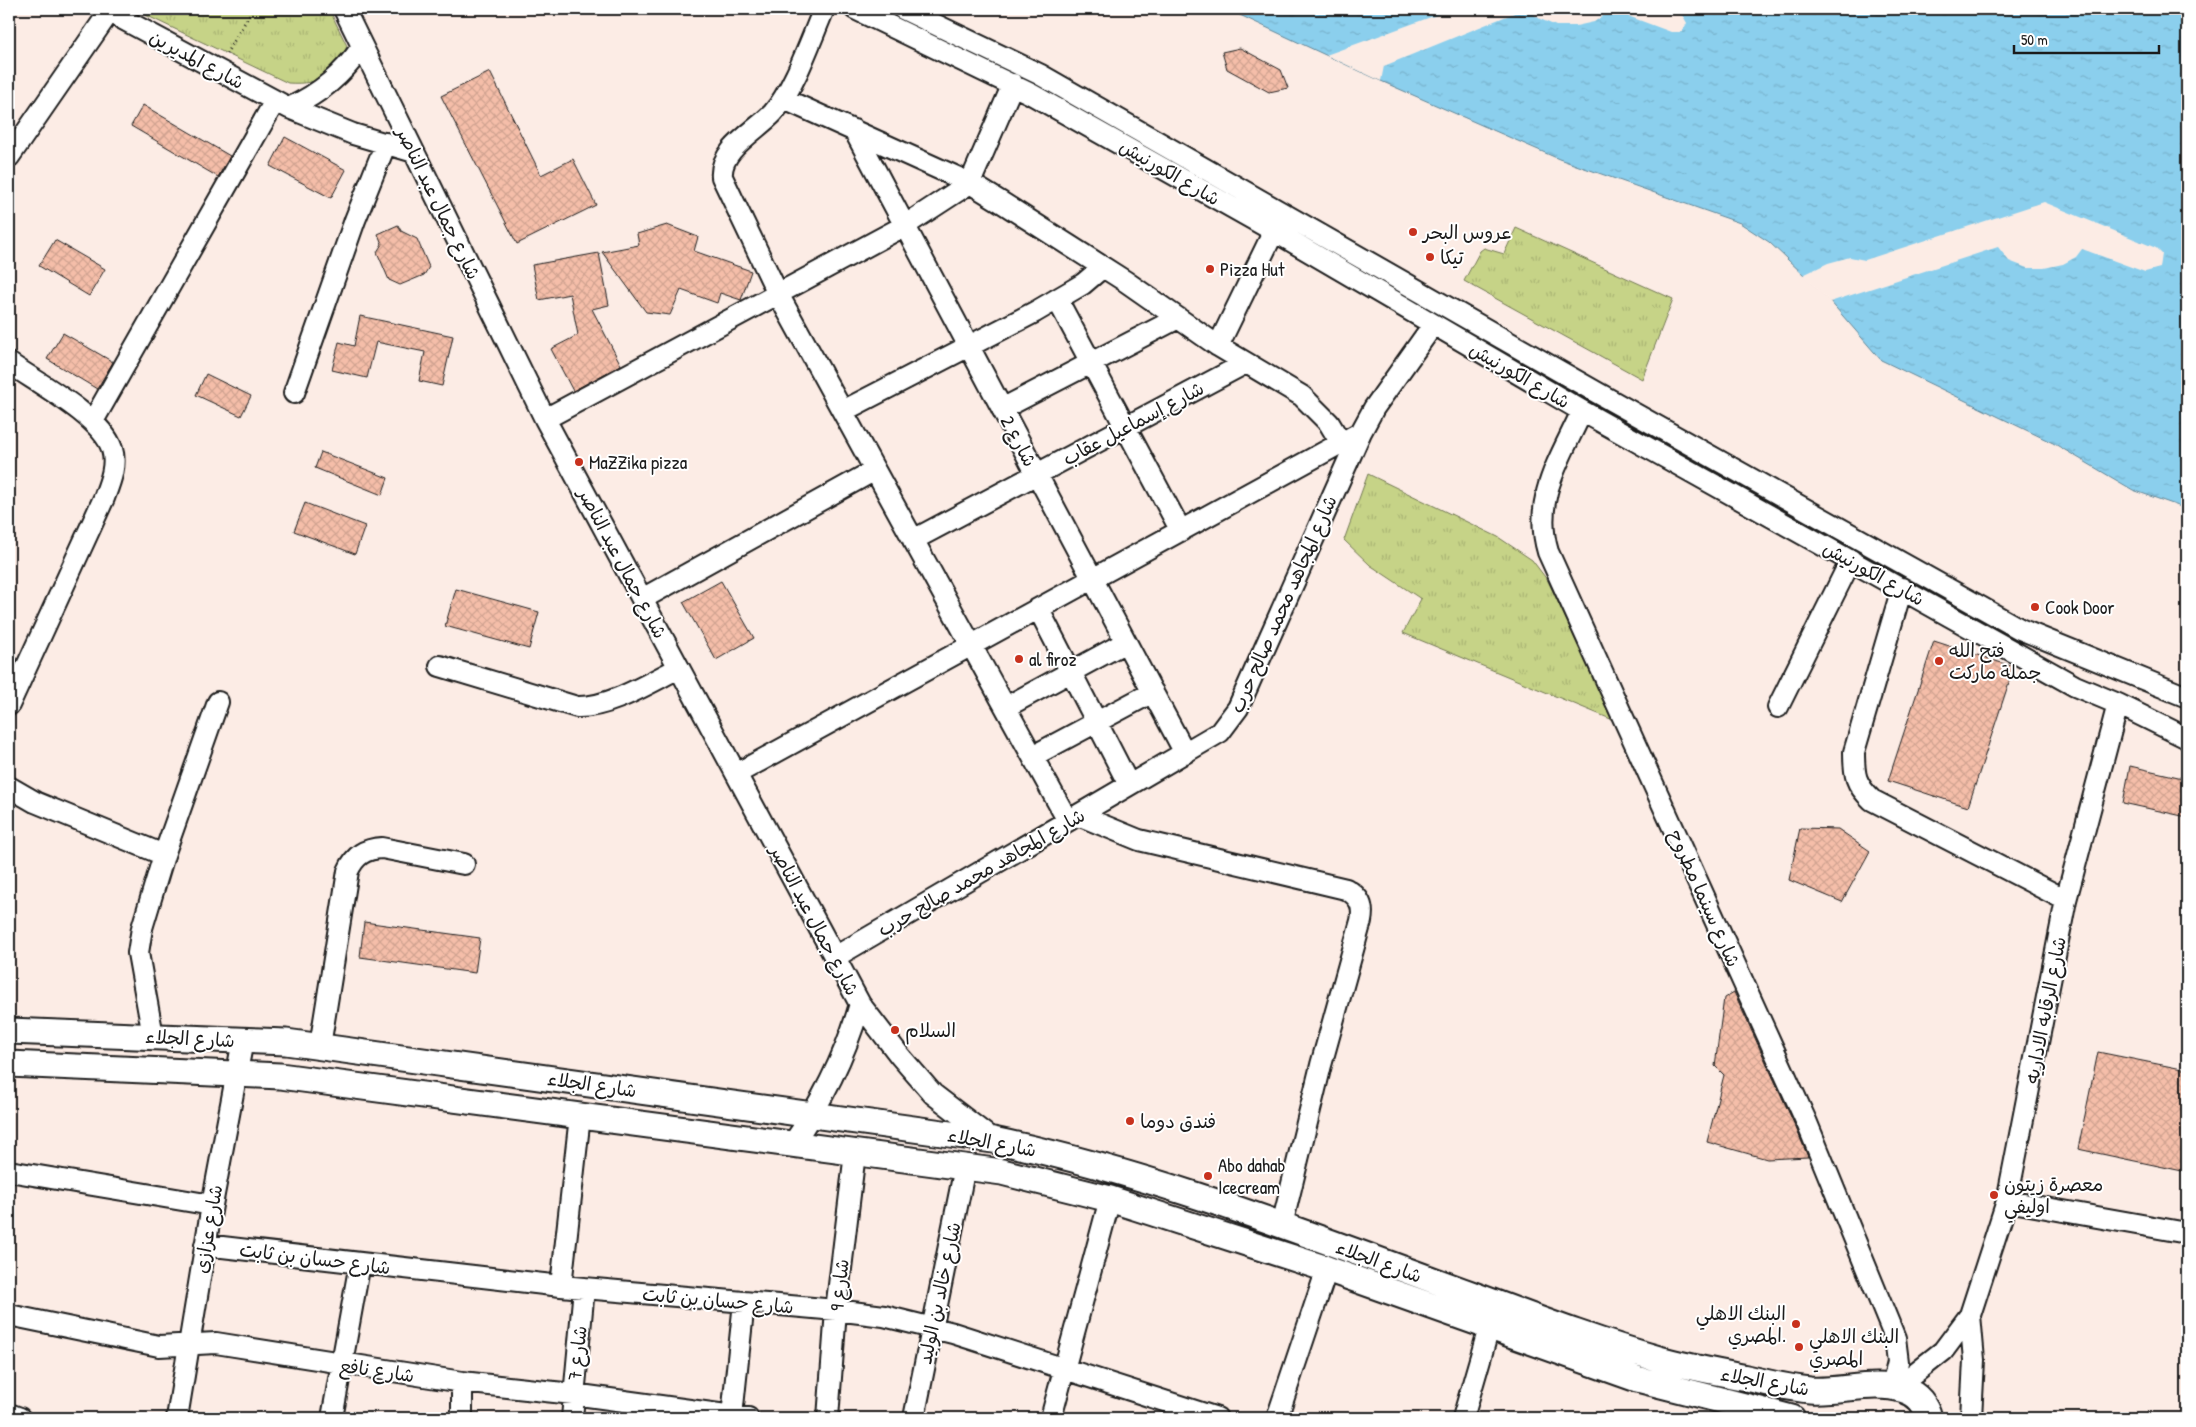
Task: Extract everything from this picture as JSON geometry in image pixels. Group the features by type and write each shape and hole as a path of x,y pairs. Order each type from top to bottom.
{"main road":[{"name":"شارع الجلاء","path":"9,1031 243,1040 320,1046 993,1140 1102,1166 1282,1225 1579,1334 1681,1365 1810,1390 1894,1388 1917,1396 1924,1405 1929,1418"},
{"name":"شارع الجلاء","path":"9,1064 237,1074 322,1081 791,1146 965,1167 1038,1180 1110,1199 1327,1269 1637,1379 1792,1418"}],"street":[{"name":"شارع جمال عبد الناصر","path":"344,9 545,419 860,1004 900,1056 933,1094 993,1140"},
{"path":"824,9 784,99 764,122 723,160 721,169 725,187 778,294 1033,756 1073,818 1139,840 1346,889 1360,900 1363,911 1361,921 1321,1065 1282,1225"},
{"name":"شارع الكورنيش","path":"855,9 1013,84 1274,232 1582,412 2076,686 2118,704 2187,738"},
{"name":"شارع الكورنيش","path":"903,9 1039,74 1596,392 2020,630 2187,697"},
{"name":"شارع المديرين","path":"107,10 282,104 353,134 414,152"},
{"path":"9,157 107,10"},
{"path":"93,421 282,104 311,98 331,84 362,47"},
{"path":"545,419 904,226 970,183 1013,84"},
{"path":"784,99 970,183 1103,267 1246,364 1282,382 1302,396 1330,423 1342,443"},
{"name":"شارع 2","path":"854,130 1185,753"},
{"path":"294,393 355,220 386,143"},
{"path":"1218,346 1274,232"},
{"path":"843,410 1057,300 1083,284 1103,267"},
{"path":"1057,300 1181,532"},
{"path":"1002,410 1178,318"},
{"name":"شارع المجاهد محمد صالح حرب","path":"835,957 1220,732 1238,708 1361,432 1374,408 1433,325"},
{"path":"9,363 93,421 106,435 112,449 114,464 110,481 9,705"},
{"name":"شارع إسماعيل عقاب","path":"913,540 1246,364"},
{"name":"شارع سينما مطروح","path":"1582,412 1548,486 1544,502 1542,519 1548,552 1807,1123 1895,1338 1898,1362 1894,1388"},
{"path":"736,774 1039,610 1361,432"},
{"path":"642,600 875,470"},
{"path":"1778,708 1851,560"},
{"path":"1902,588 1854,752 1854,773 1859,788 1872,800 2066,900"},
{"path":"1039,610 1129,785"},
{"path":"1006,707 1126,642"},
{"path":"440,666 577,707 586,708 606,703 679,668"},
{"path":"1033,756 1152,692"},
{"path":"153,1036 138,953 142,928 164,855 218,702"},
{"name":"شارع الرقابه الاداريه","path":"1970,1315 2007,1201 2066,900 2118,704"},
{"path":"9,787 35,802 164,855"},
{"path":"320,1046 348,871 352,860 371,848 382,848 464,864"},
{"name":"شارع جمال عبد الناصر","path":"791,1146 813,1115 845,1051 860,1004"},
{"name":"شارع عزازى","path":"177,1418 205,1245 243,1040"},
{"path":"561,1286 580,1116"},
{"name":"شارع 9","path":"828,1418 836,1310 855,1153"},
{"name":"شارع خالد بن الوليد","path":"914,1418 965,1167"},
{"path":"9,1171 212,1205"},
{"path":"1052,1418 1110,1199"},
{"path":"2007,1201 2187,1234"},
{"name":"شارع حسان بن ثابت","path":"205,1245 561,1286 836,1310 884,1316 932,1327 1065,1370 1167,1411 1217,1418"},
{"path":"332,1418 360,1264"},
{"path":"1276,1418 1327,1269"},
{"name":"شارع 7","path":"572,1418 584,1288"},
{"path":"740,1417 744,1302"},
{"name":"شارع نافع","path":"9,1315 159,1346 216,1343 341,1365 740,1417"},
{"path":"1894,1388 1937,1356 1953,1340 1970,1315"},
{"path":"1970,1315 1974,1360 1971,1418"},
{"path":"1463,1418 1489,1328"},
{"path":"462,1382 462,1418"},
{"path":"9,1414 20,1418"}],"path":[{"path":"216,69 253,9"}],"green space":[{"path":"133,9 329,9 347,46 337,65 325,76 309,82 288,83"},
{"path":"1516,228 1673,299 1642,379 1464,281 1480,251 1484,248 1504,254"},
{"path":"1368,474 1498,537 1532,560 1548,581 1613,720 1403,633 1421,599 1370,565 1344,540"}],"water":[{"path":"1227,9 2187,9 2187,509 2133,490 2053,443 1881,360 1823,293 1769,242 1740,223 1559,159 1381,81"}],"pier":[{"path":"1453,9 1524,9 1384,66 1381,81 1326,55"},
{"path":"1527,9 1666,9 1683,16 1687,23 1682,32 1671,32 1612,10 1594,22 1576,26 1556,26 1540,19"},
{"path":"2044,202 2156,248 2162,254 2160,268 2145,272 2082,249 2076,257 2063,264 2044,268 2027,268 2009,261 1998,247 1830,302 1803,275 1828,263 1850,257 1865,260"}],"building":[{"path":"1240,48 1281,70 1288,88 1269,92 1227,69 1222,52"},
{"path":"490,72 541,175 573,159 596,205 517,244 441,96"},
{"path":"143,105 230,156 218,177 131,126"},
{"path":"285,137 346,170 331,198 270,166"},
{"path":"398,225 401,231 417,239 429,267 424,275 400,285 389,280 377,252 382,244 378,234"},
{"path":"667,225 698,237 694,251 751,271 741,300 720,293 717,303 681,290 670,315 646,312 602,252 639,245 637,234"},
{"path":"55,240 105,269 89,296 39,266"},
{"path":"599,253 609,305 592,309 621,365 573,391 551,349 578,335 570,294 539,300 532,265"},
{"path":"360,316 453,336 442,386 419,381 425,352 376,342 367,378 332,370 339,342 354,346"},
{"path":"63,333 113,362 97,389 47,359"},
{"path":"206,374 251,396 241,416 196,395"},
{"path":"321,452 388,478 382,495 315,468"},
{"path":"305,503 365,526 355,554 294,531"},
{"path":"721,581 754,638 716,660 683,602"},
{"path":"456,589 539,612 529,649 445,626"},
{"path":"1934,641 2014,667 1968,807 1888,781"},
{"path":"2130,766 2187,779 2187,817 2123,803"},
{"path":"1800,828 1838,829 1870,851 1842,902 1789,880"},
{"path":"364,922 480,938 475,973 360,957"},
{"path":"1734,992 1808,1157 1767,1159 1707,1142 1724,1075 1715,1066 1724,998"},
{"path":"2098,1052 2187,1070 2187,1172 2078,1149"}],"place":[{"name":"عروس البحر","path":"1413,232"},
{"name":"تيكا","path":"1430,257"},
{"name":"Pizza Hut","path":"1210,269"},
{"name":"MaZZika pizza","path":"579,462"},
{"name":"Cook Door","path":"2035,607"},
{"name":"al firoz","path":"1019,659"},
{"name":"فتح الله جملة ماركت","path":"1939,661"},
{"name":"السلام","path":"895,1030"},
{"name":"فندق دوما","path":"1130,1121"},
{"name":"Abo dahab Icecream","path":"1208,1176"},
{"name":"معصرة زيتون اوليفي","path":"1994,1195"},
{"name":"البنك الاهلي المصري.","path":"1796,1324"},
{"name":"البنك الاهلي المصري","path":"1799,1347"}]}
